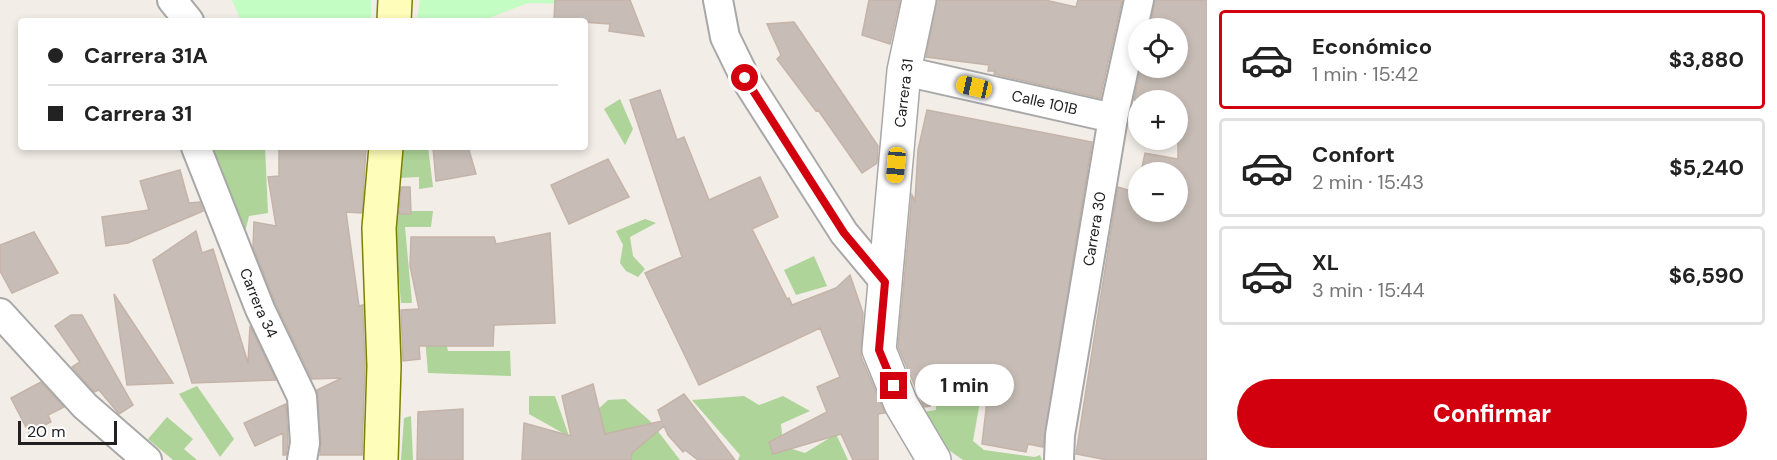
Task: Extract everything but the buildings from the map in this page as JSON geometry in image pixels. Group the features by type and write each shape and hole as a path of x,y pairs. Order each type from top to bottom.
{"main road":[{"path":"394,18 395,0"},
{"path":"381,460 384,366 380,228 386,150"}],"street":[{"path":"172,0 187,18"},
{"path":"718,0 725,37 745,78 844,233 885,282"},
{"name":"Carrera 31","path":"919,0 904,71 879,350 901,404 934,460"},
{"name":"Carrera 30","path":"1059,460 1060,435 1113,118 1138,0"},
{"name":"Calle 101B","path":"904,71 1113,118"},
{"name":"Carrera 34","path":"197,150 260,309 302,397 304,443 302,460"},
{"path":"0,313 85,406 147,460"}],"green space":[{"path":"232,0 371,0 371,18 240,18"},
{"path":"420,0 568,0 567,4 528,3 489,18 417,18"},
{"path":"620,99 633,129 625,145 604,109"},
{"path":"205,150 265,150 268,213 249,216 242,244"},
{"path":"399,150 428,150 433,187 419,189 419,177 398,178"},
{"path":"393,211 433,211 431,227 405,227 412,303 401,303"},
{"path":"645,219 656,223 630,237 633,256 645,269 638,277 626,271 620,263 623,245 616,231"},
{"path":"814,256 827,286 796,295 784,270"},
{"path":"423,314 439,314 448,351 510,351 511,376 428,373"},
{"path":"985,373 973,441 984,450 1035,457 1040,455 1042,460 963,460 940,444 916,413 936,410 936,396 963,392 963,374"},
{"path":"197,386 234,439 220,457 179,394"},
{"path":"529,396 555,396 569,436 608,400 625,399 650,421 680,460 564,460 568,436 529,414"},
{"path":"744,396 759,405 783,396 810,411 781,424 783,446 805,453 836,434 848,460 738,460 740,455 692,400"},
{"path":"411,416 413,460 401,460 404,418"},
{"path":"167,417 193,439 184,449 197,460 173,460 148,439"}],"route":[{"path":"745,78 844,233 885,282 879,350 894,386"}]}
